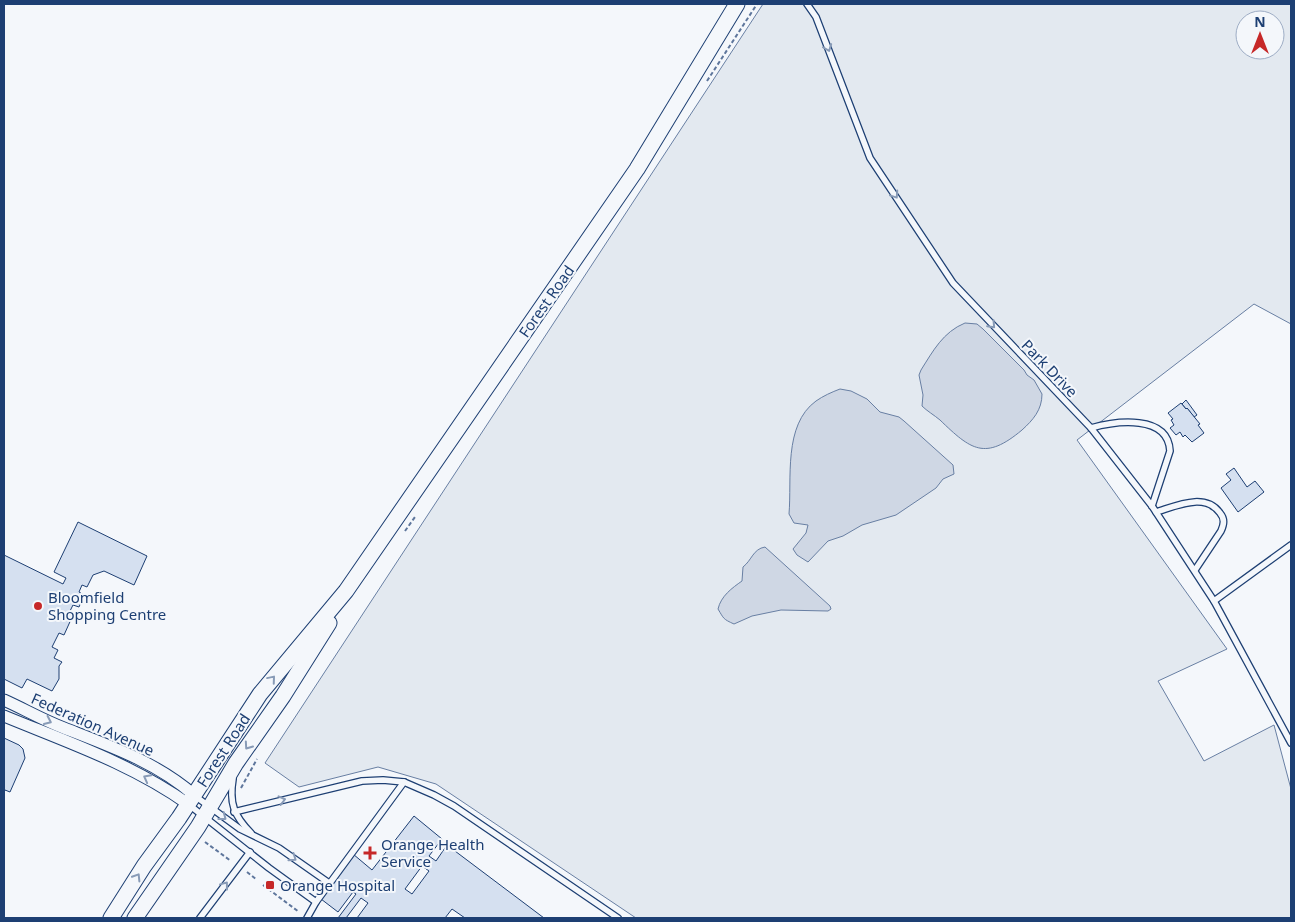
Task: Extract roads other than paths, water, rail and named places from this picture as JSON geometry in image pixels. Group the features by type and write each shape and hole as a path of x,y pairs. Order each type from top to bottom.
{"main road":[{"name":"Forest Road","path":"111,918 260,694 346,591 637,169 737,4"},
{"name":"Forest Road","path":"135,918 207,811 236,763 283,696 337,610 346,591"}],"street":[{"name":"Federation Avenue","path":"4,700 62,727 106,743 140,759 178,782 191,800"},
{"name":"Federation Avenue","path":"4,716 100,755 191,800"}],"lane":[{"name":"Park Drive","path":"807,4 816,17 870,158 953,283 1091,428 1152,506 1214,601 1291,743"},
{"path":"1091,428 1109,423 1140,423 1151,425 1167,436 1170,443 1170,451 1152,506"},
{"path":"1156,512 1192,502 1202,502 1216,508 1221,514 1224,524 1221,531 1195,570"},
{"path":"1214,601 1291,544"},
{"path":"236,763 231,790 234,812 255,836"},
{"path":"234,812 362,781 404,782 454,806 618,918"},
{"path":"307,918 329,883 404,782"},
{"path":"191,800 207,811 279,848 329,883"},
{"path":"191,800 207,811 269,868 316,902"},
{"path":"200,918 250,852"}],"place":[{"name":"Bloomfield Shopping Centre","path":"38,606"},
{"name":"Orange Health Service","path":"370,853"},
{"name":"Orange Hospital","path":"270,885"}]}
